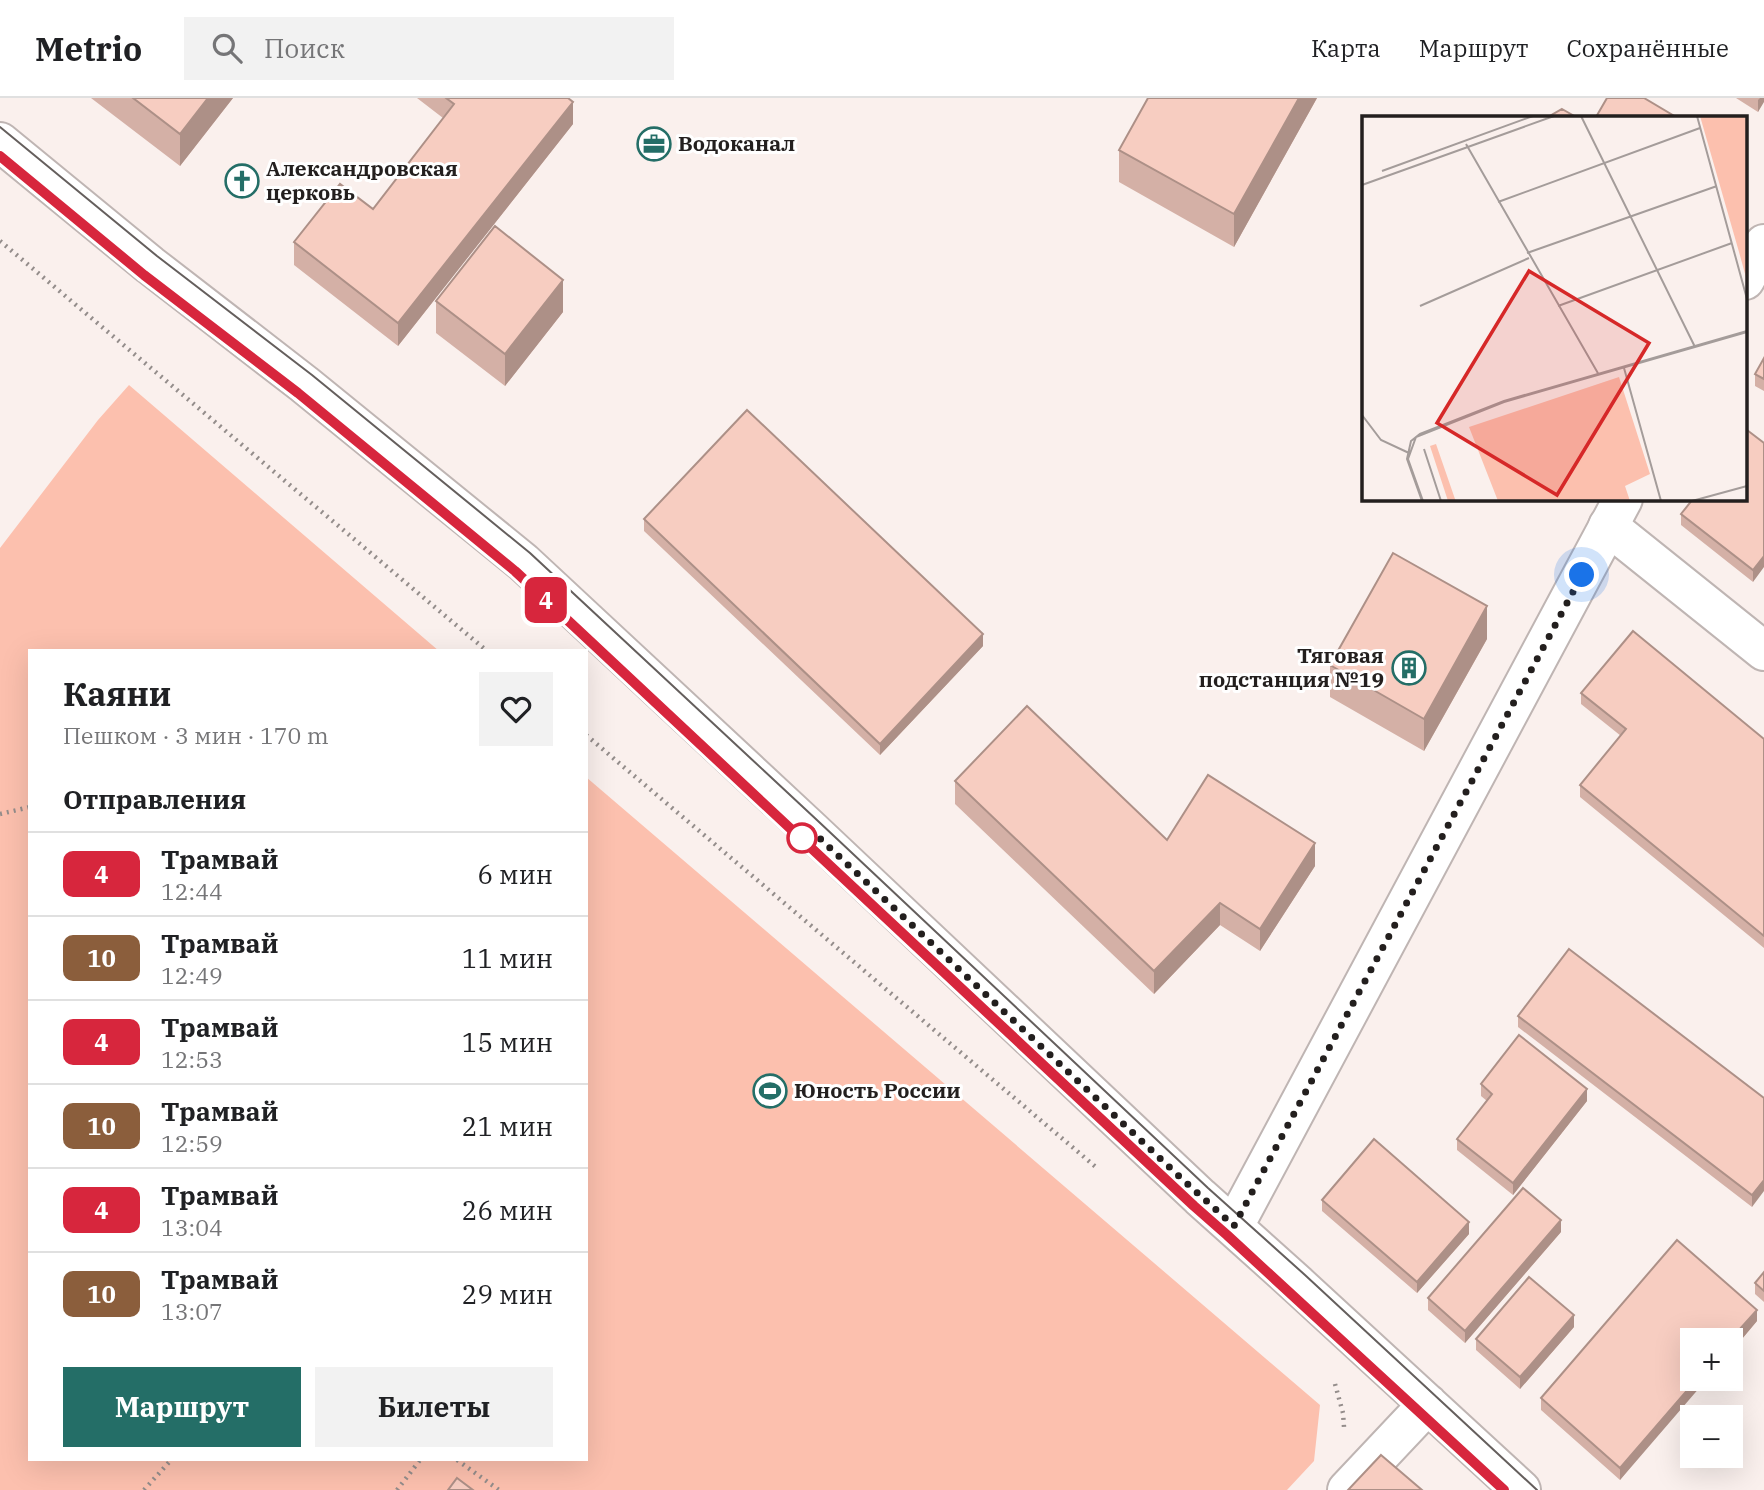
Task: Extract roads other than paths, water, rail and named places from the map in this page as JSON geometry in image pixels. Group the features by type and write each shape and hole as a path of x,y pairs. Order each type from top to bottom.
{"street":[{"path":"0,142 523,562 1200,1197 1521,1490"},
{"path":"1746,278 1764,244"},
{"path":"1234,1226 1616,512 1764,651"},
{"path":"1347,1490 1428,1404"}],"tram line":[{"path":"0,127 157,256 312,375 530,553 1208,1188 1537,1490"},
{"path":"0,156 144,275 298,393 515,571 1194,1206 1504,1490"},
{"name":"4","path":"0,156 144,275 298,393 515,571 1194,1206 1504,1490"}],"place":[{"name":"Водоканал","path":"654,144"},
{"name":"Александровская церковь","path":"242,181"},
{"name":"Тяговая подстанция №19","path":"1409,668"},
{"name":"Юность России","path":"770,1091"}]}
